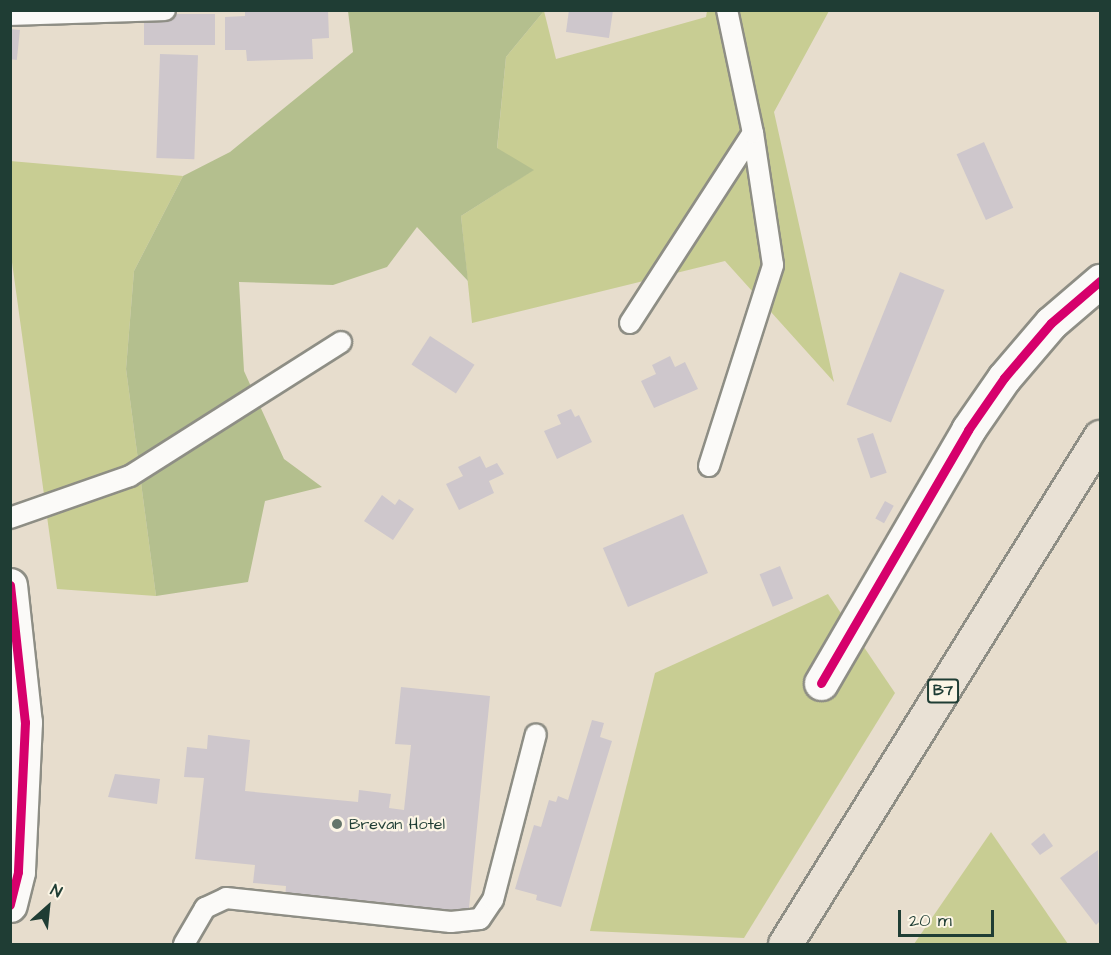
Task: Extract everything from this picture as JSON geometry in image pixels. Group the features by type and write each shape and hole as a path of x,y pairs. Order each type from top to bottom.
{"highway":[{"name":"B7","path":"785,945 1101,437"}],"street":[{"path":"820,683 968,430 998,386 1051,324 1101,281"},
{"path":"10,585 25,722 18,872 10,905"}],"lane":[{"path":"10,15 165,10"},
{"path":"709,466 773,265 753,133 727,10"},
{"path":"630,323 753,133"},
{"path":"10,518 129,476 341,342"},
{"path":"184,945 205,908 226,898 451,922 480,919 493,900 536,734"}],"green space":[{"path":"348,11 544,11 506,57 497,148 534,170 461,216 468,281 417,227 387,267 333,285 239,282 244,371 284,459 322,487 265,501 248,582 156,596 126,369 134,271 183,176 230,152 353,52"},
{"path":"544,11 556,59 706,17 707,11 829,11 774,112 834,382 725,261 472,323 461,216 533,170 497,149 506,57"},
{"path":"10,161 183,176 134,271 126,369 156,596 57,589 11,255"},
{"path":"828,594 895,693 744,938 590,931 655,673"},
{"path":"991,832 1068,944 914,944"}],"building":[{"path":"245,10 328,10 329,38 312,39 313,59 247,61 246,50 225,50 225,17 245,16"},
{"path":"569,10 613,10 609,38 566,32"},
{"path":"144,14 215,14 215,45 144,45"},
{"path":"10,29 20,30 17,60 10,59"},
{"path":"160,54 198,55 194,159 156,158"},
{"path":"984,142 1013,208 986,220 957,154"},
{"path":"900,272 945,290 891,423 846,405"},
{"path":"430,336 474,365 456,393 411,365"},
{"path":"670,356 675,367 685,362 698,389 654,408 641,381 656,374 652,365"},
{"path":"571,409 575,417 579,415 592,442 557,459 544,431 561,424 557,415"},
{"path":"873,433 887,473 871,478 857,439"},
{"path":"480,456 486,468 497,463 504,474 489,481 494,493 459,510 446,484 463,476 458,467"},
{"path":"382,495 395,505 399,499 414,509 393,540 364,521"},
{"path":"885,501 894,506 884,523 875,518"},
{"path":"683,514 708,573 628,607 603,548"},
{"path":"780,566 793,598 773,607 760,574"},
{"name":"Brevan Hotel","path":"401,687 490,696 468,918 285,899 286,886 253,883 255,865 195,859 204,778 184,777 187,747 207,749 208,735 250,740 245,791 358,802 359,790 391,794 389,808 404,810 411,745 395,744"},
{"path":"592,720 604,723 600,737 612,741 561,907 536,900 537,895 515,889 534,825 541,827 549,800 556,802 558,796 568,800"},
{"path":"115,774 160,779 157,804 108,797"},
{"path":"1044,833 1053,846 1040,855 1031,844"},
{"path":"1098,850 1100,921 1096,925 1060,878"}],"cycle path":[{"path":"821,683 968,430 1004,378 1051,323 1100,281"},
{"path":"10,585 25,722 18,872 10,905"}],"place":[{"name":"Brevan Hotel","path":"337,824"}]}
